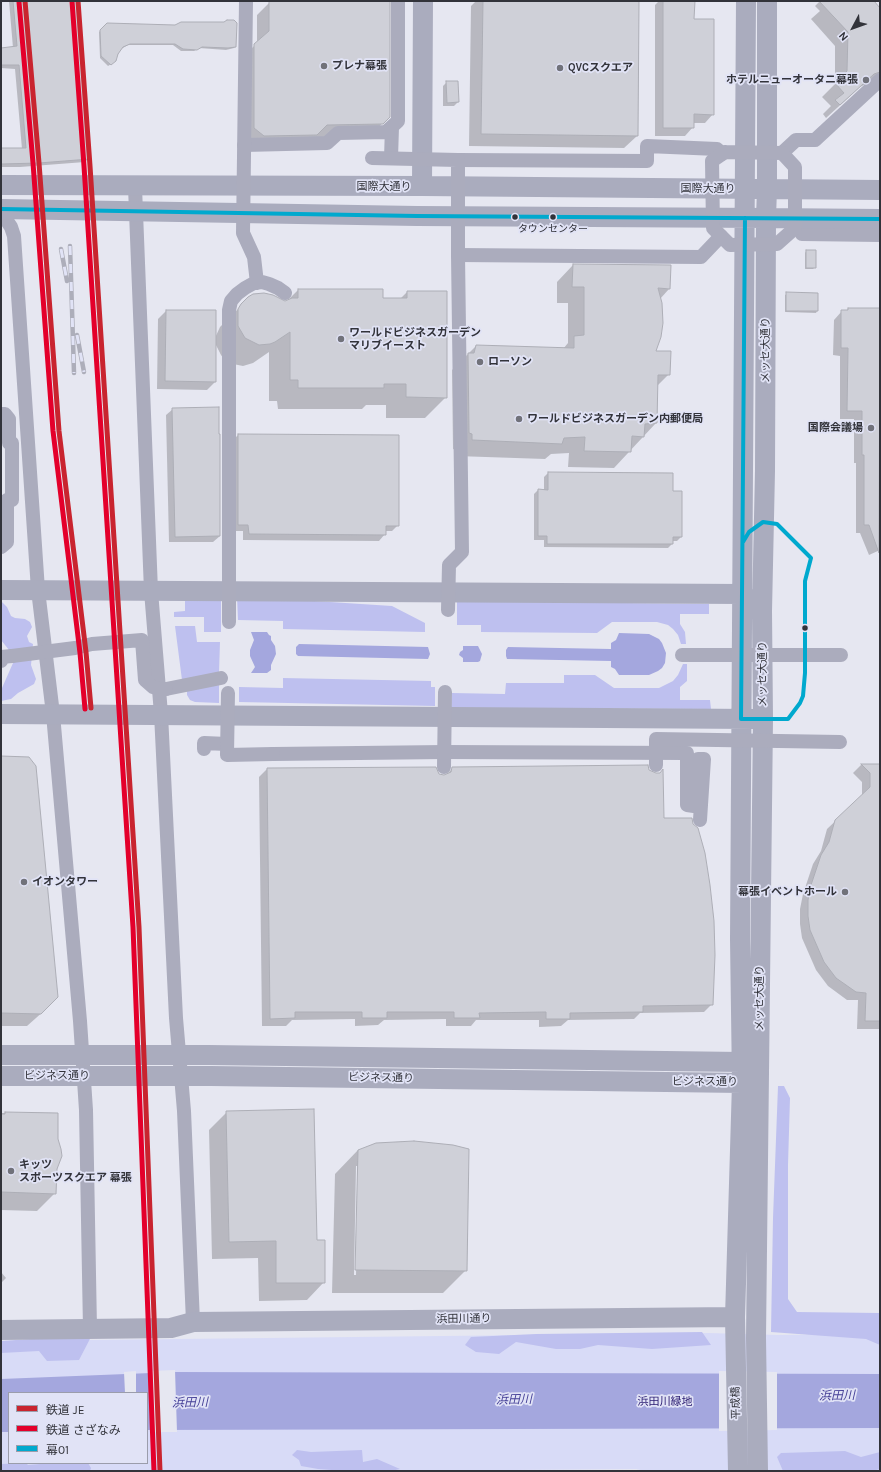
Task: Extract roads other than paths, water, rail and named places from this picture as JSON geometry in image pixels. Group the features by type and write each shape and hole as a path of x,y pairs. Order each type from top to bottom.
{"street":[{"path":"246,1 243,233 254,257 257,283"},
{"path":"244,145 327,144 338,133 386,132 392,127 398,121 398,1"},
{"path":"422,186 423,1"},
{"name":"メッセ大通り","path":"746,1 746,189 740,931 750,1072 756,1346"},
{"name":"メッセ大通り","path":"735,1344 735,1317 750,1072 763,719 762,612 765,471 767,1"},
{"path":"782,153 795,167 794,229 777,244 730,245 713,228 712,161 725,152 782,153 796,140 815,140 880,80"},
{"path":"391,158 392,127"},
{"path":"372,158 647,161 647,146 717,149 722,154"},
{"path":"448,610 449,565 462,552 458,160"},
{"name":"国際大通り","path":"1,186 422,186 880,190"},
{"path":"135,187 151,591 161,714 176,1018 184,1118 193,1322"},
{"path":"1,209 417,216 880,220"},
{"path":"1,212 11,227 14,236 38,590 53,714 84,1076 86,1110 89,1322"},
{"path":"802,234 880,235"},
{"path":"458,255 701,257 721,236"},
{"path":"229,622 229,310 231,301 237,294 244,288 257,283 269,284 285,293"},
{"path":"1,414 5,414 9,419 9,443 12,443 12,500 7,500 7,542 1,547"},
{"path":"1,590 743,594 762,612"},
{"path":"1,661 1,657 75,652 92,644 142,640 145,680 156,689 164,689 221,678"},
{"path":"682,654 841,655"},
{"path":"444,692 444,767"},
{"path":"228,693 227,755 444,752 656,759 687,753 687,805 694,806 698,759 704,759 700,820"},
{"path":"1,714 763,719"},
{"path":"656,759 656,739 840,742"},
{"path":"204,749 204,743 227,744"},
{"name":"ビジネス通り","path":"1,1054 180,1055 750,1072"},
{"name":"ビジネス通り","path":"1,1076 750,1072"},
{"path":"1,1316 89,1322"},
{"name":"浜田川通り","path":"89,1322 171,1328 193,1322 735,1317"},
{"path":"1,1330 89,1322"},
{"name":"平成橋","path":"735,1344 738,1467"},
{"name":"平成橋","path":"756,1346 758,1465"}],"water":[{"path":"251,632 267,632 271,636 271,640 275,646 276,654 271,665 271,670 267,673 251,673 255,667 250,656 250,650 254,640"},
{"path":"619,633 649,634 659,639 666,653 665,663 662,668 649,675 619,675 615,669 611,667 611,661 507,659 506,656 506,650 508,647 611,649 611,643 616,640"},
{"path":"299,644 428,647 430,654 428,659 298,656 296,654 296,647"},
{"path":"463,646 478,646 482,654 480,661 463,662 463,658 459,655 463,650"},
{"name":"浜田川","path":"176,1372 880,1374 880,1428 148,1430 148,1392 8,1392 8,1432 1,1432 1,1379"}],"railway":[{"path":"70,246 74,373"},
{"path":"61,249 67,281"},
{"path":"77,335 84,372"}],"rail line":[{"name":"JE","path":"25,1 59,431 86,652 91,708"},
{"name":"さざなみ","path":"72,1 133,927 154,1471"},
{"name":"JE","path":"78,1 139,927 160,1471"},
{"name":"さざなみ","path":"19,2 33,163 53,431 80,653 85,709"}],"place":[{"name":"プレナ幕張","path":"324,66"},
{"name":"QVCスクエア","path":"560,68"},
{"name":"ホテルニューオータニ幕張","path":"866,80"},
{"name":"タウンセンター","path":"553,217"},
{"name":"ワールドビジネスガーデン マリブイースト","path":"341,339"},
{"name":"ローソン","path":"480,362"},
{"name":"ワールドビジネスガーデン内郵便局","path":"519,419"},
{"name":"国際会議場","path":"871,428"},
{"name":"イオンタワー","path":"24,882"},
{"name":"幕張イベントホール","path":"845,892"},
{"name":"キッツ スポーツスクエア 幕張","path":"11,1171"}],"park label":[{"name":"浜田川緑地","path":"665,1402"}]}
